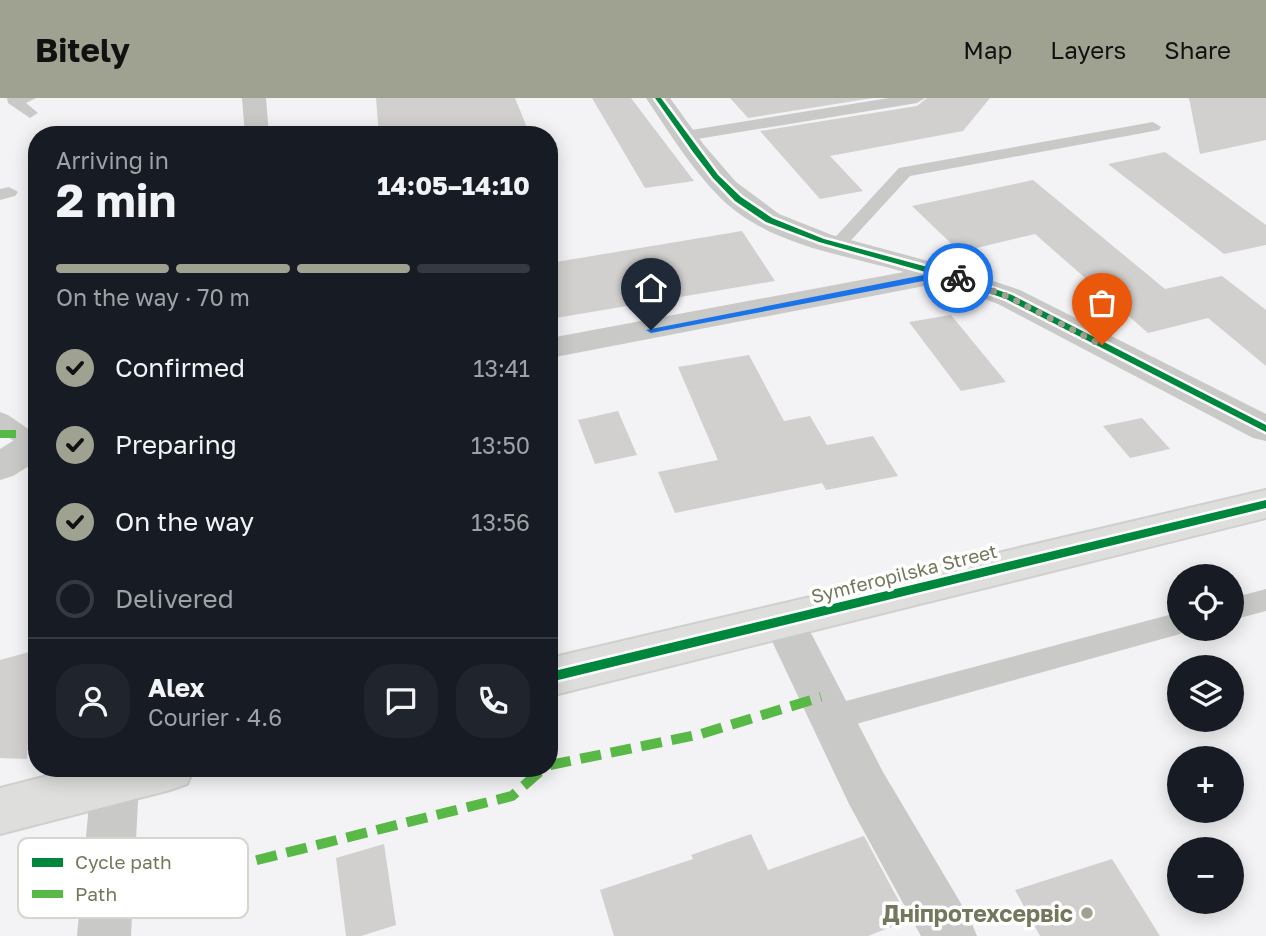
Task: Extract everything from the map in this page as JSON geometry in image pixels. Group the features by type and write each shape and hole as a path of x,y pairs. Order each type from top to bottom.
{"street":[{"path":"254,98 256,126"},
{"path":"658,98 725,185 754,211 779,225 836,245 944,274 1009,297 1266,429"},
{"path":"558,346 944,274"},
{"path":"0,467 28,449"},
{"name":"Symferopilska Street","path":"558,675 1266,504"},
{"path":"783,620 866,788 950,936"},
{"path":"0,811 135,777"},
{"path":"111,838 115,782"},
{"path":"104,936 105,918"}],"lane":[{"path":"685,136 917,98"},
{"path":"836,245 905,172 1153,127"},
{"path":"0,420 28,439"},
{"path":"1244,606 1266,600"},
{"path":"831,718 1167,627"}],"building":[{"path":"376,98 515,98 526,126 378,126"},
{"path":"592,98 631,98 694,181 645,188"},
{"path":"730,98 873,98 748,118"},
{"path":"927,98 990,98 963,131 830,156 863,191 820,199 760,131 917,106"},
{"path":"1189,98 1266,98 1266,140 1200,154"},
{"path":"1165,152 1266,225 1266,245 1224,254 1108,164"},
{"path":"1033,180 1165,289 1222,276 1266,310 1266,366 1208,318 1148,333 1035,234 960,252 912,206"},
{"path":"742,231 775,281 558,318 558,262"},
{"path":"951,315 1006,382 961,391 909,322"},
{"path":"749,355 784,421 810,416 827,445 873,436 898,476 826,490 822,483 675,513 658,472 718,460 678,367"},
{"path":"618,411 637,455 595,464 578,420"},
{"path":"1142,418 1170,449 1130,458 1103,426"},
{"path":"28,652 27,759 0,758 0,660"},
{"path":"751,834 768,870 864,836 909,920 868,936 614,936 600,890 693,859 691,855"},
{"path":"384,844 396,925 361,936 346,936 336,858"},
{"name":"Дніпротехсервіс","path":"1112,859 1160,936 1040,936 1015,890"}],"marked path":[{"path":"0,434 19,434"},
{"path":"558,763 701,734 821,697"},
{"path":"248,862 512,796 534,777"}],"cycle path":[{"path":"658,98 716,176 738,199 769,220 822,241 943,274 1009,297 1266,429"},
{"path":"558,675 1266,504"}],"way so far":[{"path":"958,278 1009,297 1102,345"}],"place":[{"name":"Дніпротехсервіс","path":"1087,913"}],"route":[{"path":"651,330 944,274 958,278"}]}
